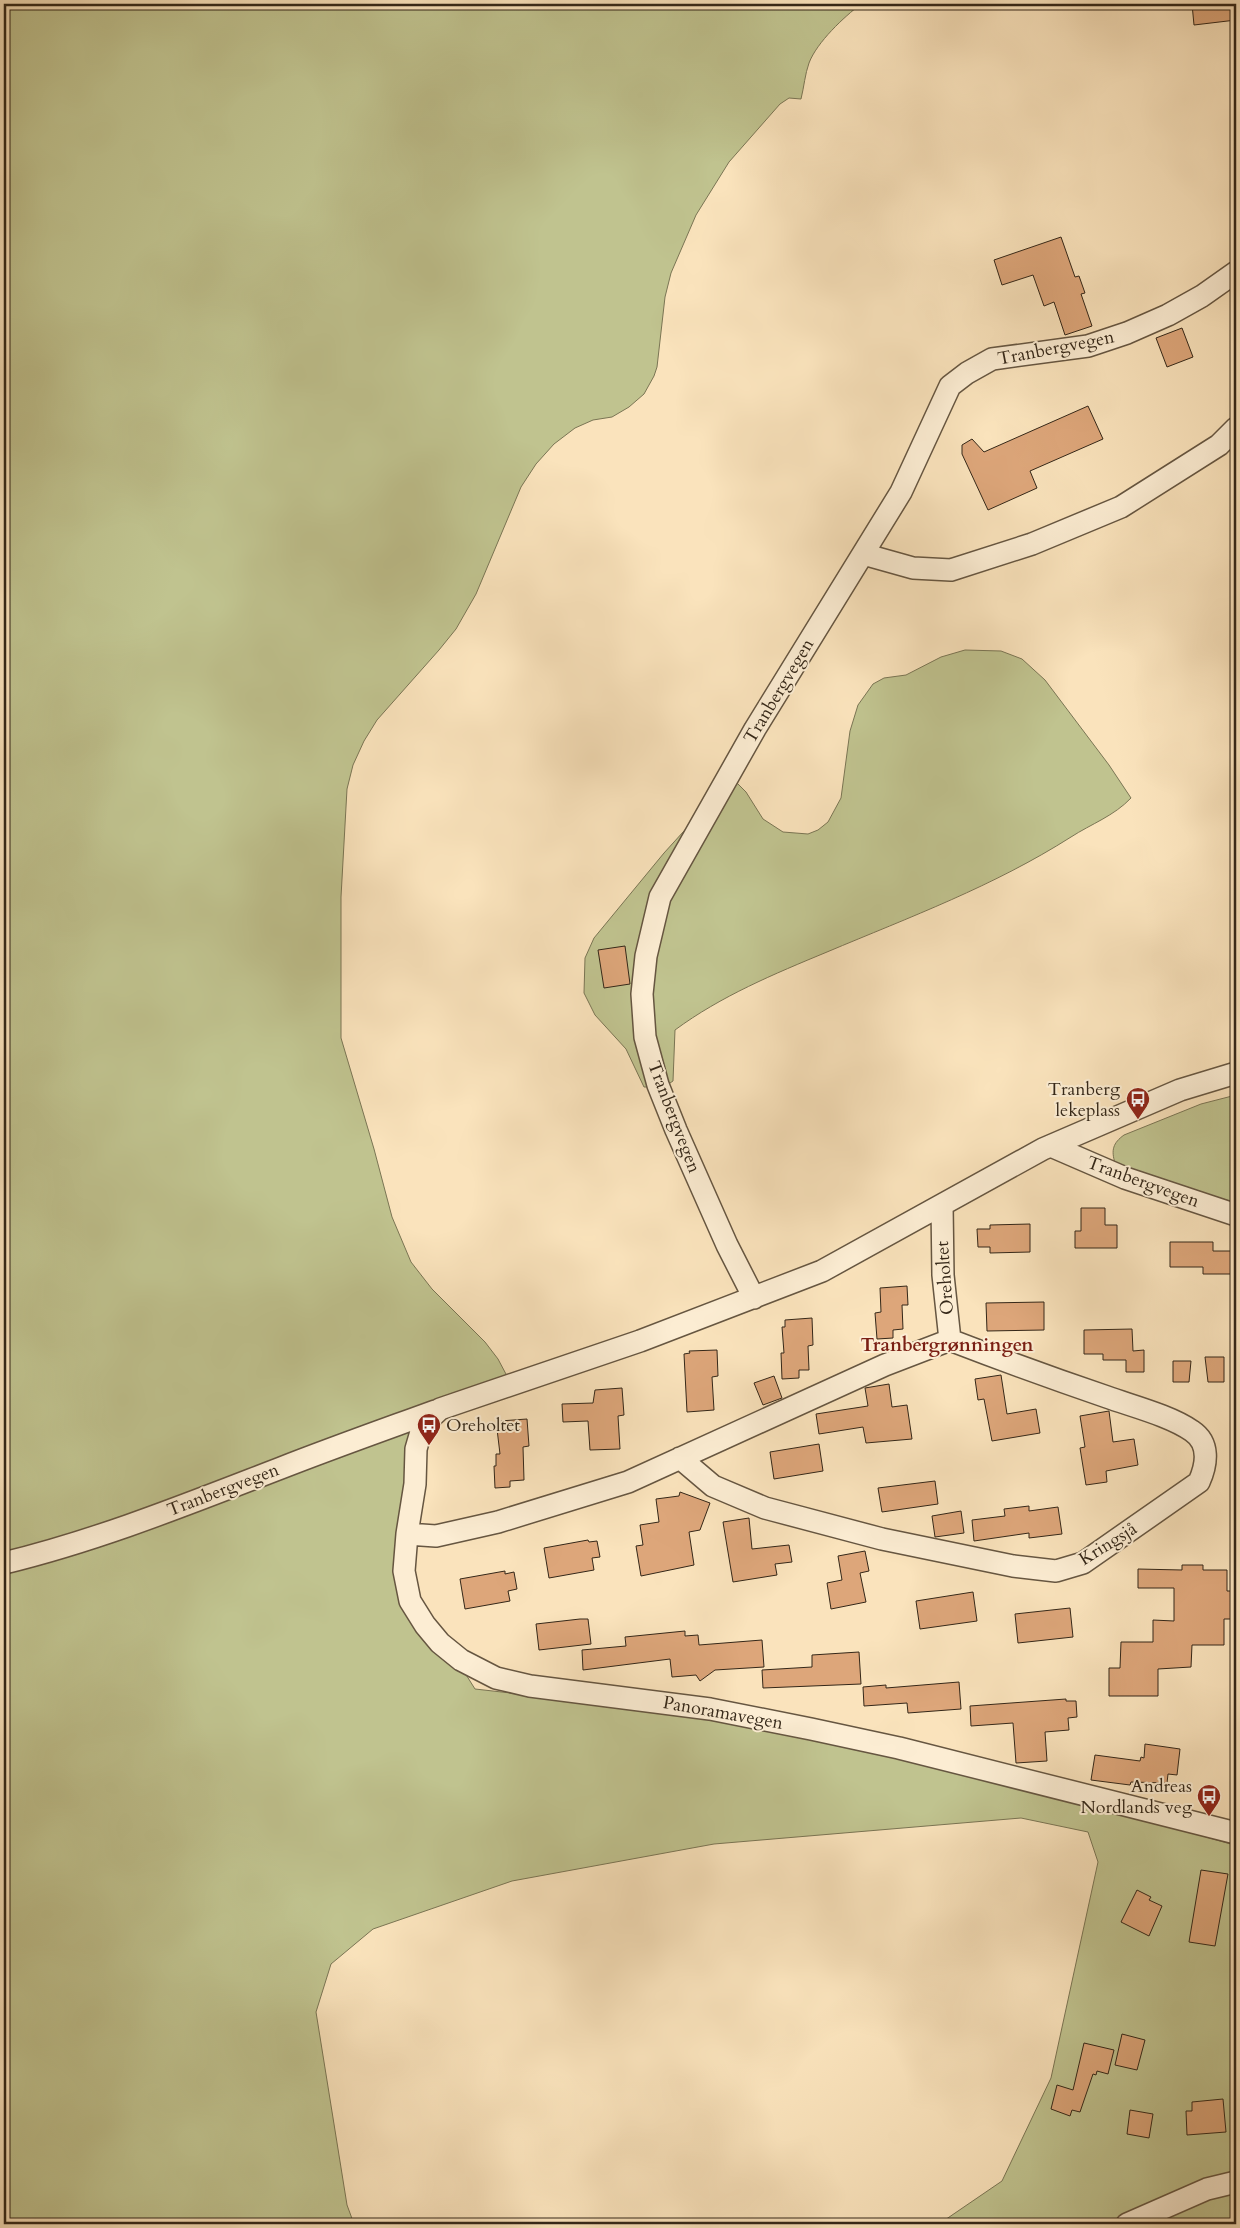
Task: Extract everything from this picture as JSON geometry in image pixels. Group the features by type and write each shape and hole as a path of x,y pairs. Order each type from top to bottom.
{"street":[{"name":"Tranbergvegen","path":"754,1298 727,1245 658,1085 645,1037 642,994 646,956 660,897 755,729 901,492 950,386 966,372 992,359 1088,346 1127,334 1168,315 1202,296 1236,272"},
{"path":"863,554 913,568 951,570 1032,544 1121,507 1219,445 1236,428"},
{"name":"Tranbergvegen","path":"4,1563 46,1553 142,1522 310,1456 440,1409 640,1341 822,1271 1051,1146 1180,1090 1236,1073"},
{"name":"Tranbergvegen","path":"1051,1146 1125,1178 1236,1215"},
{"name":"Oreholtet","path":"407,1534 436,1536 498,1522 628,1482 885,1365 950,1340 943,1275 942,1205"},
{"name":"Kringsjå","path":"680,1458 713,1486 765,1508 882,1539 1013,1566 1056,1571 1083,1563 1199,1482 1206,1468 1205,1447 1193,1431 1161,1416 950,1340"},
{"name":"Tranbergvegen","path":"423,1425 440,1409"},
{"name":"Panoramavegen","path":"423,1425 416,1449 415,1484 407,1534 404,1571 410,1601 425,1625 440,1643 461,1660 496,1678 530,1686 710,1709 811,1729 1235,1827"},
{"path":"1127,2224 1207,2189 1236,2182"}],"green space":[{"path":"4,4 861,4 818,47 809,63 801,99 789,98 780,104 729,162 696,215 671,273 665,297 657,367 644,394 629,407 612,417 593,420 575,428 554,444 536,464 521,487 476,594 456,629 377,720 364,741 353,765 347,789 341,897 341,1038 392,1217 411,1262 432,1289 485,1342 498,1359 507,1376 417,1406 415,1463 406,1579 475,1689 634,1707 872,1746 1109,1809 1234,1845 1236,1847 1236,2224 939,2224 1002,2181 1051,2078 1098,1862 1088,1832 1021,1818 714,1844 512,1881 373,1929 331,1964 316,2012 347,2205 354,2224 4,2224"},
{"path":"965,650 1001,651 1022,659 1045,680 1109,765 1131,798 1110,815 1042,855 982,886 807,960 729,996 675,1030 673,1081 664,1087 644,1087 626,1049 595,1015 584,993 585,958 594,938 664,853 732,778 746,792 763,819 783,832 808,834 818,830 828,822 841,798 850,731 858,705 873,684 884,678 906,675 941,657"},
{"path":"1236,1095 1236,1203 1125,1168 1115,1163 1114,1147 1117,1141 1124,1135 1201,1104"}],"building":[{"path":"1192,4 1235,4 1236,20 1194,25"},
{"path":"1061,237 1075,277 1079,276 1085,293 1081,294 1092,326 1065,335 1054,302 1044,306 1033,275 1002,285 994,260"},
{"path":"1182,328 1193,357 1167,367 1156,338"},
{"path":"1088,406 1103,439 1030,471 1037,488 988,510 962,454 962,445 972,439 984,452"},
{"path":"625,946 630,984 604,988 598,950"},
{"path":"1081,1208 1105,1208 1105,1225 1117,1225 1117,1248 1075,1248 1075,1231 1081,1231"},
{"path":"1030,1224 1030,1252 990,1253 990,1247 978,1247 977,1229 990,1229 990,1225"},
{"path":"1170,1242 1213,1242 1213,1251 1236,1251 1236,1274 1203,1274 1203,1267 1170,1267"},
{"path":"907,1286 908,1305 902,1305 903,1329 893,1330 893,1338 877,1339 875,1313 881,1312 880,1288"},
{"path":"1044,1302 1044,1330 987,1331 986,1303"},
{"path":"812,1318 813,1345 808,1346 809,1370 799,1370 799,1378 782,1379 781,1353 784,1353 782,1327 785,1327 785,1320"},
{"path":"1132,1329 1133,1351 1144,1350 1144,1372 1126,1372 1126,1360 1103,1360 1103,1354 1084,1354 1084,1330"},
{"path":"717,1350 718,1376 712,1377 714,1410 687,1412 684,1354 690,1353 689,1351"},
{"path":"1205,1357 1224,1357 1224,1382 1208,1382"},
{"path":"1173,1361 1191,1361 1189,1382 1173,1382"},
{"path":"1001,1375 1007,1414 1036,1409 1040,1433 992,1441 984,1399 978,1400 975,1379"},
{"path":"774,1376 782,1398 763,1405 754,1383"},
{"path":"889,1384 892,1407 907,1405 912,1439 866,1443 863,1427 819,1434 816,1414 868,1406 865,1388"},
{"path":"622,1388 624,1415 618,1416 620,1449 590,1450 588,1421 563,1422 562,1404 593,1403 595,1390"},
{"path":"1109,1411 1113,1442 1134,1439 1138,1465 1106,1471 1107,1482 1086,1485 1080,1448 1085,1447 1080,1416"},
{"path":"527,1419 529,1446 523,1447 524,1480 510,1481 510,1487 495,1488 494,1466 496,1466 496,1454 500,1454 497,1429 501,1429 500,1421"},
{"path":"819,1444 823,1471 774,1479 770,1452"},
{"path":"935,1481 938,1504 882,1512 878,1488"},
{"path":"680,1492 710,1503 700,1530 689,1532 694,1565 641,1576 636,1546 643,1545 640,1525 659,1522 656,1499 679,1496"},
{"path":"1029,1506 1029,1511 1058,1507 1062,1534 1029,1538 1029,1533 974,1541 972,1520 1005,1516 1004,1509"},
{"path":"961,1511 964,1533 935,1537 932,1516"},
{"path":"749,1518 752,1549 789,1545 792,1562 775,1564 777,1575 733,1582 723,1522"},
{"path":"588,1540 589,1542 597,1541 600,1557 592,1558 594,1570 549,1578 544,1548"},
{"path":"865,1551 869,1571 860,1573 866,1602 831,1609 827,1583 842,1580 838,1556"},
{"path":"1182,1565 1203,1565 1203,1570 1227,1570 1227,1591 1236,1591 1236,1619 1224,1619 1224,1645 1192,1645 1191,1667 1158,1669 1158,1696 1109,1696 1109,1668 1120,1668 1121,1642 1153,1642 1153,1620 1174,1621 1174,1588 1138,1588 1138,1569 1182,1570"},
{"path":"505,1571 505,1574 514,1572 517,1589 508,1591 510,1601 465,1609 460,1579"},
{"path":"973,1592 977,1621 920,1629 916,1601"},
{"path":"1070,1608 1073,1637 1018,1643 1015,1614"},
{"path":"588,1619 591,1644 539,1650 536,1624"},
{"path":"685,1631 685,1636 698,1635 699,1645 762,1640 764,1667 715,1670 700,1681 696,1675 672,1677 670,1659 583,1670 582,1650 626,1646 625,1637"},
{"path":"859,1652 861,1684 763,1688 762,1670 812,1667 812,1655"},
{"path":"959,1682 961,1709 908,1713 907,1703 864,1706 863,1687 886,1685 886,1688"},
{"path":"1066,1699 1066,1701 1076,1701 1077,1717 1068,1718 1069,1730 1045,1732 1047,1761 1016,1763 1013,1723 971,1726 970,1706"},
{"path":"1145,1744 1180,1749 1177,1775 1168,1774 1167,1783 1131,1782 1130,1785 1091,1780 1095,1755 1140,1761 1141,1757 1144,1758"},
{"path":"1201,1870 1228,1874 1215,1946 1189,1942"},
{"path":"1137,1890 1151,1897 1149,1900 1162,1906 1149,1936 1121,1922"},
{"path":"1122,2034 1145,2040 1137,2070 1115,2065"},
{"path":"1084,2043 1114,2050 1108,2074 1097,2071 1096,2075 1093,2074 1080,2112 1072,2110 1070,2116 1051,2109 1057,2085 1073,2090"},
{"path":"1223,2099 1226,2132 1187,2135 1186,2111 1192,2111 1192,2102"},
{"path":"1130,2110 1153,2114 1149,2138 1127,2134"}],"place":[{"name":"Tranberg lekeplass","path":"1138,1120"},
{"name":"Oreholtet","path":"429,1446"},
{"name":"Andreas Nordlands veg","path":"1209,1817"}],"district":[{"name":"Tranbergrønningen","path":"947,1345"}]}
